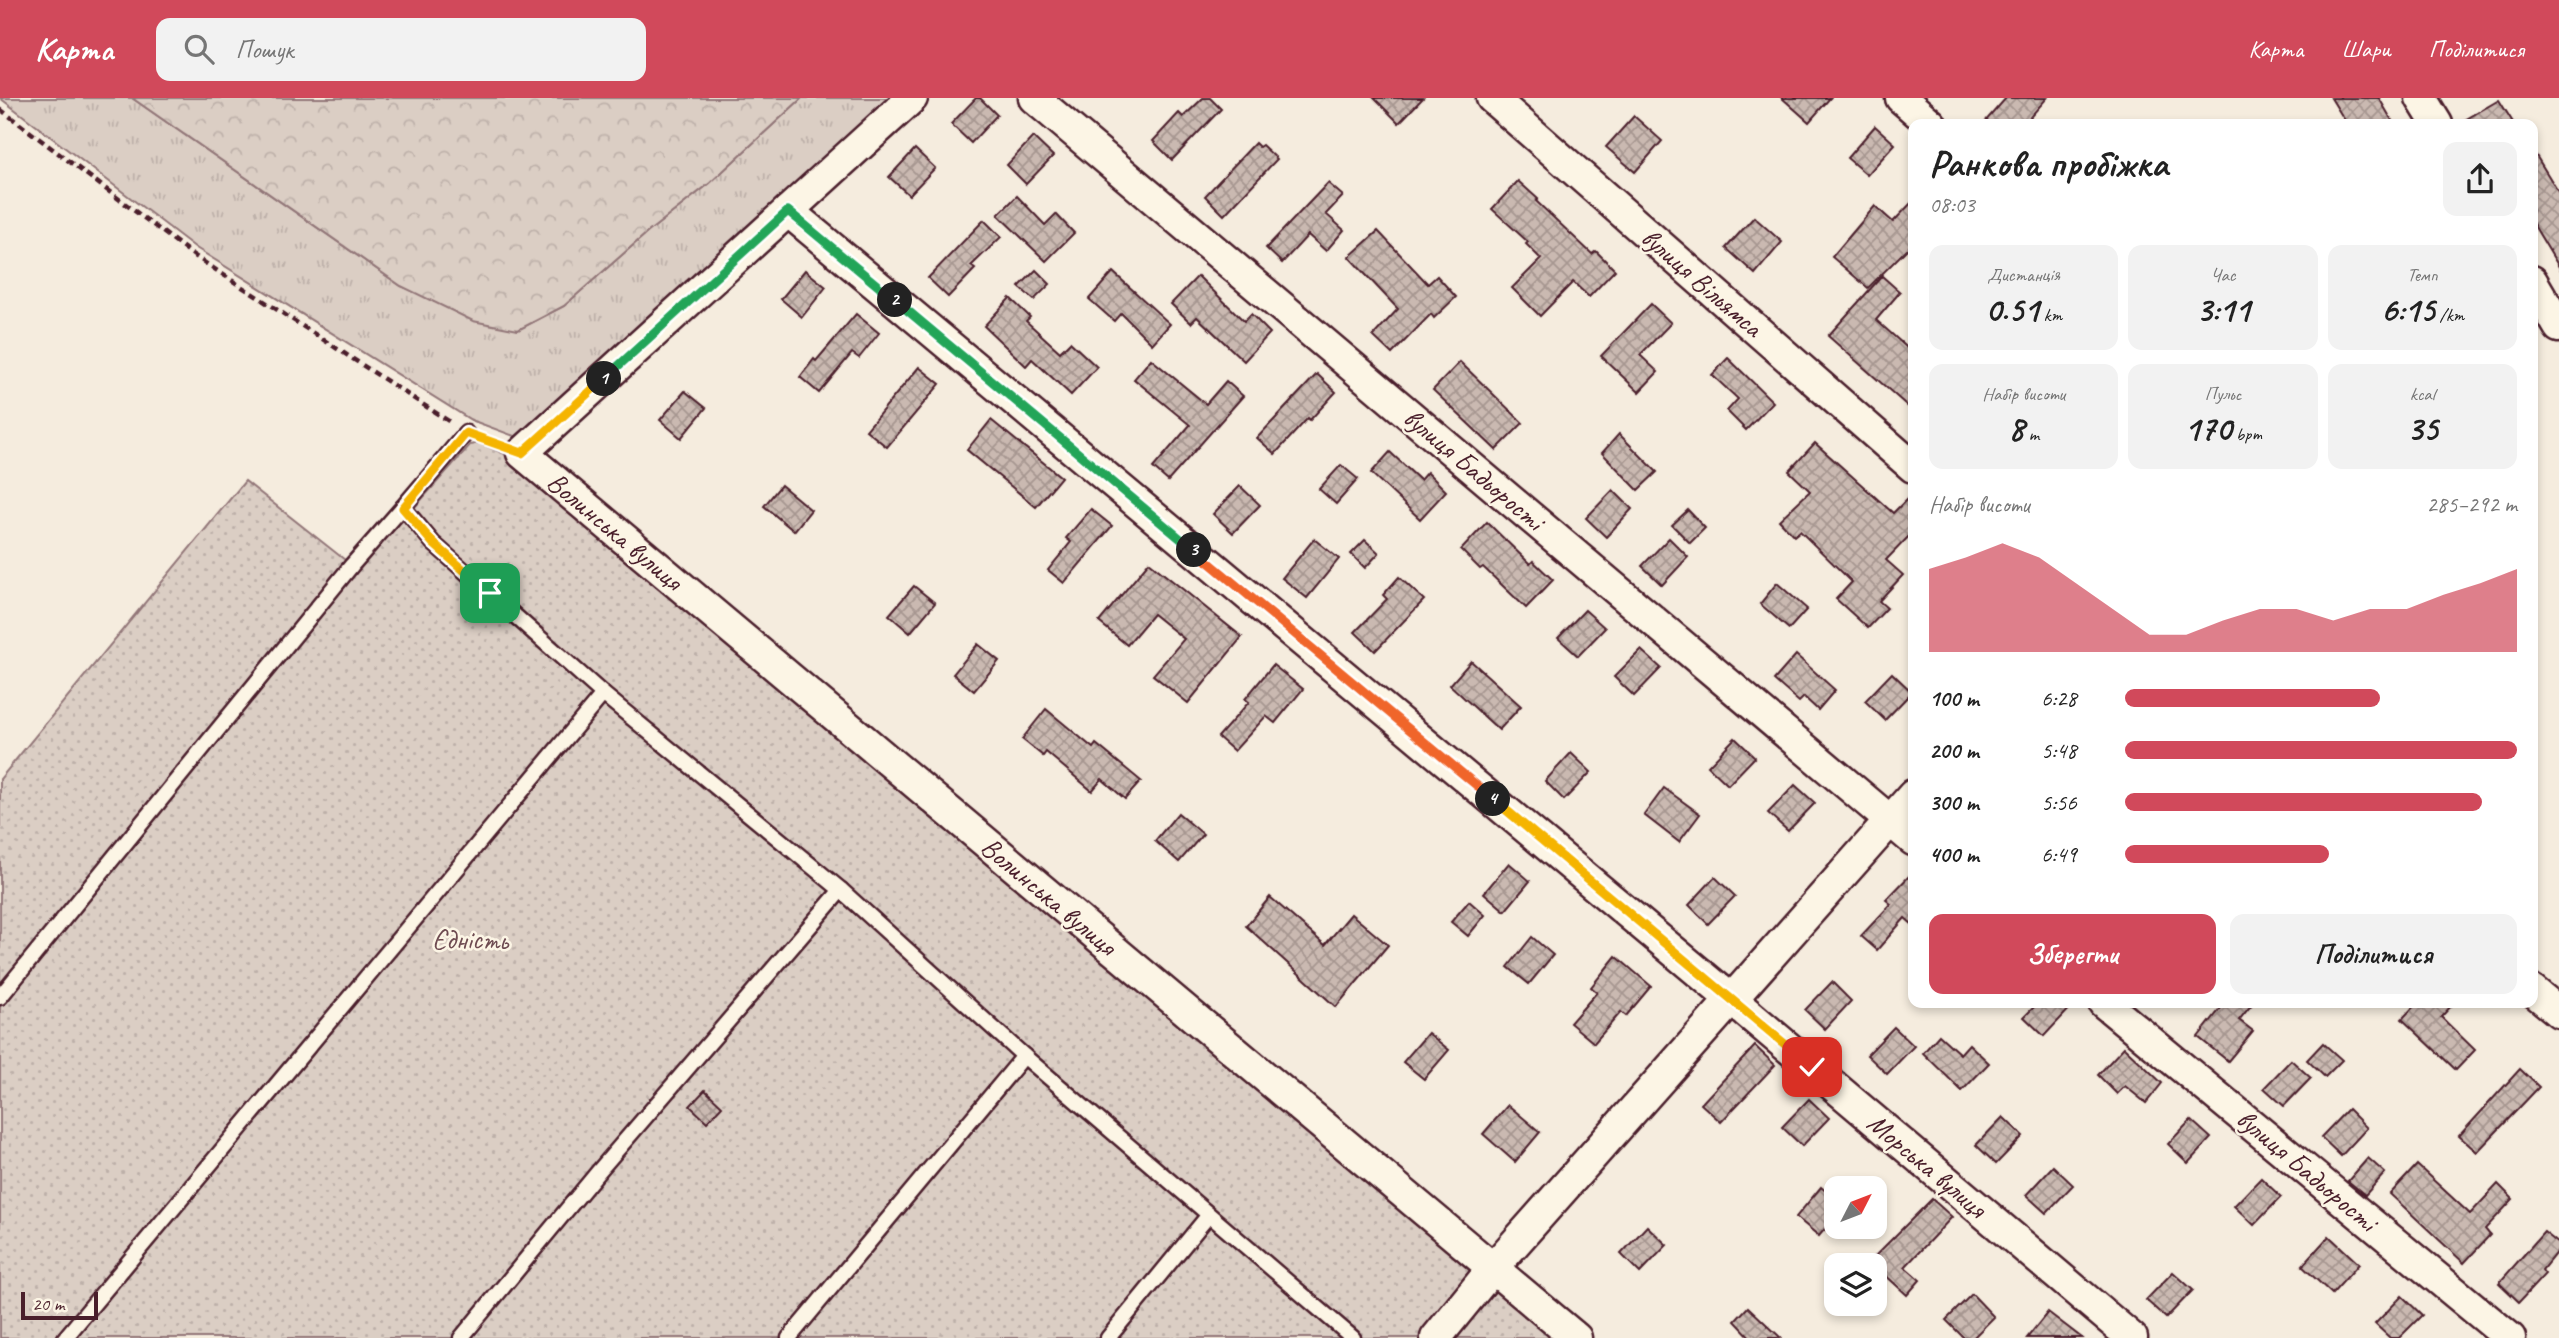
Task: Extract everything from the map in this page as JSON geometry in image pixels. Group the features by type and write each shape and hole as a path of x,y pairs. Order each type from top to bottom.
{"street":[{"path":"788,211 912,98"},
{"name":"вулиця Бадьорості","path":"1034,98 1908,837"},
{"name":"вулиця Вільямса","path":"1492,98 1908,463"},
{"path":"1901,98 1925,119"},
{"path":"2421,98 2434,119"},
{"name":"Волинська вулиця","path":"788,211 522,453 1576,1338"},
{"name":"Морська вулиця","path":"788,211 2132,1338"},
{"path":"2538,298 2559,327"},
{"path":"1436,1338 1493,1268 1908,800"},
{"path":"2538,995 2559,1012"},
{"name":"вулиця Бадьорості","path":"2110,1008 2510,1338"}],"lane":[{"path":"0,997 352,565 466,433"},
{"path":"403,508 433,543 603,694 841,890 1024,1056 1353,1338"},
{"path":"65,1338 603,694"},
{"path":"461,1338 598,1172 841,890"},
{"path":"789,1338 1024,1056"},
{"path":"1108,1338 1208,1216"}],"path":[{"path":"0,109 192,254 466,433"}],"green space":[{"path":"0,98 132,98 401,286 518,330 564,306 648,232 710,183 802,98 899,98 522,439 471,420 196,248"},
{"path":"132,98 802,98 710,183 648,232 564,306 518,330 473,321 401,286"},
{"name":"Єдність","path":"479,443 519,460 1565,1338 0,1338 0,779 245,481 345,560 401,497 414,508 470,445"}],"building":[{"path":"976,98 980,98 997,115 971,143 951,124"},
{"path":"1203,98 1210,98 1221,109 1172,160 1153,141 1179,113 1183,117"},
{"path":"1374,98 1423,98 1399,123"},
{"path":"1782,98 1830,98 1809,122"},
{"path":"2006,98 2047,98 2028,119 1987,119"},
{"path":"2331,98 2379,98 2391,119 2344,119"},
{"path":"2499,100 2511,119 2467,119"},
{"path":"1634,116 1662,141 1635,172 1606,147"},
{"path":"1875,126 1895,144 1867,175 1847,158"},
{"path":"1033,137 1053,156 1026,184 1007,165"},
{"path":"1255,143 1259,147 1262,145 1277,159 1224,215 1205,196"},
{"path":"915,149 935,168 909,195 889,177"},
{"path":"2538,159 2559,193 2559,267 2538,232"},
{"path":"1518,181 1592,254 1596,251 1615,270 1589,297 1573,282 1540,316 1512,288 1541,259 1526,244 1528,242 1492,209"},
{"path":"1328,183 1343,196 1326,214 1344,230 1326,251 1308,235 1282,263 1266,248"},
{"path":"1017,196 1045,225 1056,214 1074,233 1046,261 998,215"},
{"path":"1875,206 1893,222 1908,206 1908,248 1868,288 1832,257"},
{"path":"1754,217 1782,242 1755,274 1726,248"},
{"path":"984,220 1001,237 971,266 975,269 948,297 928,278"},
{"path":"1378,231 1428,284 1437,276 1456,297 1434,318 1431,314 1392,354 1373,336 1398,309 1349,257"},
{"path":"805,270 826,287 802,317 781,299"},
{"path":"1036,270 1050,284 1034,300 1019,287"},
{"path":"1113,272 1170,324 1152,344 1121,313 1114,321 1089,299"},
{"path":"1198,276 1244,321 1251,314 1270,333 1244,361 1197,317 1191,323 1171,304"},
{"path":"1882,276 1900,292 1876,320 1908,349 1908,407 1828,336"},
{"path":"1010,298 1030,317 1026,321 1060,352 1070,342 1097,367 1071,395 1032,359 1026,366 984,326"},
{"path":"1651,304 1671,323 1640,355 1658,372 1639,392 1601,356"},
{"path":"856,314 879,333 859,358 852,353 819,393 800,377"},
{"path":"1728,358 1773,402 1746,430 1727,411 1738,399 1712,375"},
{"path":"1151,359 1206,404 1226,381 1243,396 1168,481 1153,468 1190,425 1134,379"},
{"path":"1460,362 1523,423 1496,450 1433,390"},
{"path":"919,367 940,384 887,447 866,430"},
{"path":"1317,374 1336,392 1275,454 1257,438"},
{"path":"685,391 706,408 681,438 660,420"},
{"path":"991,420 1061,477 1036,507 967,450"},
{"path":"1619,434 1657,472 1638,490 1602,453"},
{"path":"1815,443 1893,513 1908,498 1908,537 1886,560 1903,575 1879,601 1887,608 1868,628 1836,599 1852,582 1800,531 1794,536 1779,520 1810,491 1789,471"},
{"path":"1390,452 1420,480 1427,472 1446,491 1420,519 1371,473"},
{"path":"1341,465 1358,479 1336,504 1319,489"},
{"path":"781,485 811,510 794,531 764,506"},
{"path":"1240,486 1260,505 1233,533 1213,514"},
{"path":"1613,490 1632,509 1606,537 1586,518"},
{"path":"1091,509 1112,526 1064,583 1048,570 1071,542 1066,538"},
{"path":"1688,510 1705,528 1690,543 1672,525"},
{"path":"1487,522 1530,564 1533,561 1553,580 1526,608 1461,550"},
{"path":"1669,538 1688,557 1662,585 1642,566"},
{"path":"1314,539 1339,559 1307,598 1282,578"},
{"path":"1365,540 1379,553 1365,568 1351,554"},
{"path":"1149,562 1242,637 1188,703 1153,675 1184,639 1153,614 1127,645 1099,622"},
{"path":"1399,577 1424,600 1375,651 1355,632 1387,599 1383,595"},
{"path":"1777,583 1807,609 1789,629 1760,604"},
{"path":"914,586 935,603 910,633 889,615"},
{"path":"1585,610 1605,628 1578,656 1558,638"},
{"path":"978,644 999,661 974,691 953,674"},
{"path":"1641,650 1661,668 1634,696 1614,677"},
{"path":"1796,655 1835,690 1818,710 1804,697 1799,702 1774,680"},
{"path":"1471,661 1521,706 1499,730 1450,685"},
{"path":"1273,665 1303,689 1275,723 1266,716 1234,751 1218,737 1249,702 1245,699"},
{"path":"1892,673 1908,688 1908,696 1885,720 1865,701"},
{"path":"1046,709 1093,748 1096,744 1141,781 1125,799 1102,779 1092,791 1046,752 1043,756 1022,739"},
{"path":"1735,738 1755,757 1728,785 1708,766"},
{"path":"1571,753 1591,772 1564,800 1545,781"},
{"path":"1795,785 1815,803 1788,831 1768,813"},
{"path":"1664,788 1700,814 1679,842 1644,815"},
{"path":"1178,813 1203,834 1179,862 1155,841"},
{"path":"1509,863 1530,881 1505,911 1484,893"},
{"path":"1715,877 1735,896 1708,924 1689,905"},
{"path":"1908,877 1908,921 1905,918 1877,950 1861,936 1891,904 1886,900"},
{"path":"1270,897 1325,945 1351,914 1388,945 1336,1007 1246,926"},
{"path":"1469,901 1485,915 1468,936 1451,922"},
{"path":"1532,937 1553,955 1529,984 1508,967"},
{"path":"1616,956 1651,986 1626,1016 1621,1012 1594,1043 1570,1023 1597,992 1591,987"},
{"path":"1832,982 1851,1001 1825,1029 1805,1010"},
{"path":"2033,1008 2070,1008 2044,1036 2024,1017"},
{"path":"2221,1008 2249,1008 2239,1020 2253,1031 2228,1061 2198,1037"},
{"path":"2412,1008 2449,1008 2441,1017 2475,1050 2456,1070 2402,1019"},
{"path":"1894,1027 1914,1046 1887,1074 1867,1055"},
{"path":"1428,1033 1449,1050 1424,1079 1403,1062"},
{"path":"1939,1035 1960,1054 1969,1044 1989,1063 1962,1091 1923,1053"},
{"path":"2323,1043 2342,1060 2325,1077 2307,1060"},
{"path":"1755,1046 1775,1065 1721,1122 1701,1104"},
{"path":"2124,1047 2162,1083 2146,1103 2125,1086 2117,1094 2098,1075"},
{"path":"2291,1060 2311,1078 2284,1106 2264,1088"},
{"path":"2520,1069 2539,1087 2477,1152 2459,1136"},
{"path":"705,1090 722,1106 707,1122 690,1106"},
{"path":"1809,1099 1829,1118 1802,1146 1782,1127"},
{"path":"1508,1105 1540,1132 1515,1162 1483,1134"},
{"path":"2348,1109 2367,1128 2341,1156 2321,1137"},
{"path":"2003,1117 2023,1136 1996,1164 1976,1145"},
{"path":"2191,1120 2211,1138 2188,1163 2168,1144"},
{"path":"2368,1158 2385,1173 2365,1195 2348,1181"},
{"path":"2417,1165 2470,1214 2498,1184 2513,1199 2485,1229 2490,1235 2464,1263 2390,1194"},
{"path":"2053,1166 2073,1185 2046,1213 2026,1195"},
{"path":"2261,1178 2281,1197 2254,1225 2234,1206"},
{"path":"1821,1187 1824,1190 1824,1230 1819,1236 1796,1217"},
{"path":"1932,1199 1952,1217 1905,1267 1920,1280 1907,1295 1887,1277 1887,1253 1878,1253"},
{"path":"1647,1226 1667,1245 1640,1273 1621,1254"},
{"path":"2544,1232 2559,1244 2559,1249 2542,1270 2545,1274 2519,1302 2499,1283"},
{"path":"2329,1236 2359,1264 2332,1294 2302,1266"},
{"path":"2173,1272 2193,1290 2166,1318 2146,1300"},
{"path":"1972,1294 1994,1317 1973,1338 1964,1338 1946,1320"},
{"path":"2402,1296 2422,1315 2399,1338 2390,1338 2375,1324"},
{"path":"1748,1307 1781,1338 1751,1338 1735,1321"},
{"path":"2048,1312 2082,1338 2027,1338"}],"route":[{"path":"490,593 433,543 403,508 466,433 522,453 788,211 1812,1067"}]}
